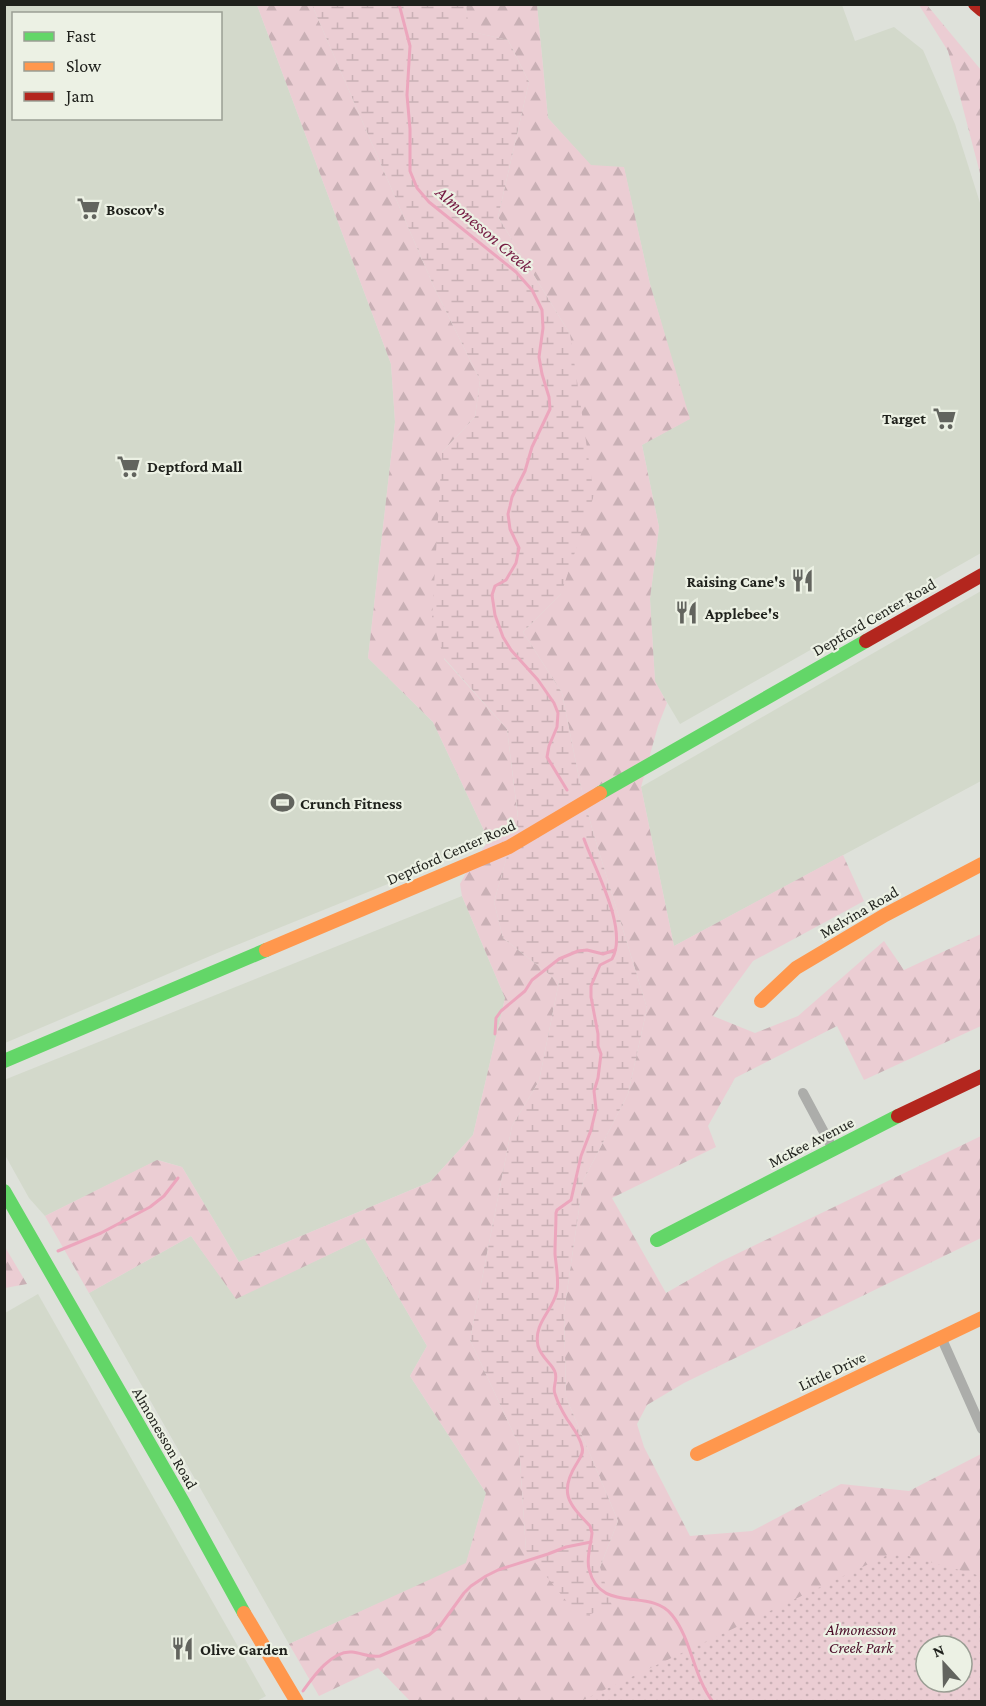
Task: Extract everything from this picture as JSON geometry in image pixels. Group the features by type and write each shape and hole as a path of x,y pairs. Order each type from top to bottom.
{"main road":[{"path":"975,4 981,10"},
{"name":"Deptford Center Road","path":"4,1061 509,847 618,782 981,575"},
{"name":"Melvina Road","path":"761,1001 796,968 885,915 981,864"},
{"name":"McKee Avenue","path":"657,1240 981,1076"},
{"name":"Almonesson Road","path":"4,1191 297,1701"},
{"name":"Little Drive","path":"697,1454 981,1318"}],"street":[{"path":"803,1093 833,1149"},
{"path":"941,1337 981,1429"}],"shaded area":[{"name":"Deptford Mall","path":"5,5 257,5 391,364 395,422 368,658 433,722 489,841 5,1043"},
{"path":"537,5 842,5 855,41 894,27 923,50 955,124 981,206 981,553 680,724 655,682 650,599 659,527 642,445 689,419 650,284 624,168 591,166 548,118"},
{"path":"981,591 981,781 674,946 641,787"},
{"path":"462,896 505,998 473,1135 430,1182 239,1262 182,1167 158,1160 45,1216 29,1198 5,1155 4,1080"},
{"path":"191,1236 236,1298 364,1238 427,1346 410,1376 486,1493 466,1564 289,1644 89,1293"},
{"path":"38,1294 266,1696 255,1702 5,1701 5,1313"}],"green space":[{"path":"257,5 312,5 434,287 480,380 475,417 442,452 444,659 507,729 518,818 494,902 503,938 559,982 539,1081 512,1126 470,1340 519,1445 526,1551 600,1567 618,1521 566,1397 564,1312 583,1181 628,1094 647,1008 593,832 580,783 562,693 523,632 561,594 570,334 498,217 529,82 508,40 468,31 466,5 537,5 548,118 591,165 624,167 650,284 690,419 642,445 659,527 650,599 655,681 667,703 641,787 674,946 843,855 864,901 753,961 713,1016 755,1033 798,1016 884,941 904,970 981,934 981,1026 864,1080 837,1026 735,1078 708,1126 716,1147 612,1198 666,1293 720,1262 981,1136 981,1238 684,1383 647,1405 637,1424 644,1447 690,1536 752,1531 841,1484 909,1491 981,1454 981,1701 410,1701 378,1668 319,1696 289,1644 466,1563 486,1493 410,1376 427,1346 364,1238 236,1299 191,1236 89,1293 45,1216 157,1160 182,1167 239,1262 430,1182 473,1135 505,998 462,896 460,884 471,864 489,841 433,722 368,658 395,422 391,364"},
{"path":"312,5 466,5 469,31 508,40 529,82 498,217 570,334 594,495 561,594 523,632 562,693 580,783 593,832 647,1008 628,1094 583,1181 564,1312 566,1397 618,1521 600,1567 612,1606 580,1618 526,1551 519,1445 470,1340 512,1126 539,1081 559,982 503,938 494,902 518,817 507,729 444,658 432,619 442,452 475,417 480,380 434,287"},
{"path":"919,5 927,5 981,70 981,177 948,51"},
{"path":"5,1247 27,1284 5,1288"},
{"name":"Almonesson Creek Park","path":"894,1552 981,1576 981,1701 581,1701"}],"waterway":[{"name":"Almonesson Creek","path":"399,4 410,46 407,95 410,171 417,188 429,202 516,272 532,290 542,310 543,328 539,357 550,409 532,447 525,471 512,497 508,514 510,529 519,548 516,563 506,580 495,586 492,595 495,615 503,637 511,650 538,680 558,713 557,727 547,757 567,790"},
{"name":"Almonesson Creek","path":"584,839 613,915 616,946 612,959 600,965 591,986 598,1046 601,1054 594,1091 596,1109 581,1156 571,1200 556,1213 557,1291 538,1331 538,1346 555,1372 556,1397 582,1447 582,1453 571,1473 567,1490 576,1511 590,1526 592,1533 588,1565 595,1583 604,1592 614,1596 651,1602 663,1607 672,1615 684,1635 701,1681 713,1702"},
{"path":"495,1034 496,1018 501,1011 525,991 532,980 559,959 578,951 587,950 603,954 615,950"},
{"path":"58,1251 101,1233 150,1207 164,1196 178,1178"},
{"path":"303,1691 324,1666 337,1655 352,1652 380,1656 429,1635 440,1626 464,1593 486,1576 566,1547 591,1542"}],"traffic: fast":[{"path":"600,793 866,641"},
{"path":"4,1061 266,950"},
{"path":"657,1240 898,1116"},
{"path":"4,1191 183,1502 244,1613"}],"traffic: slow":[{"path":"266,950 509,847 600,793"},
{"path":"761,1001 796,968 885,915 982,864"},
{"path":"697,1454 982,1318"},
{"path":"244,1613 297,1702"}],"traffic: jam":[{"path":"975,4 982,10"},
{"path":"866,641 982,575"},
{"path":"898,1116 982,1076"}],"place":[{"name":"Boscov's","path":"88,209"},
{"name":"Target","path":"944,418"},
{"name":"Deptford Mall","path":"129,466"},
{"name":"Raising Cane's","path":"803,581"},
{"name":"Applebee's","path":"687,613"},
{"name":"Crunch Fitness","path":"282,803"},
{"name":"Olive Garden","path":"182,1649"}]}
